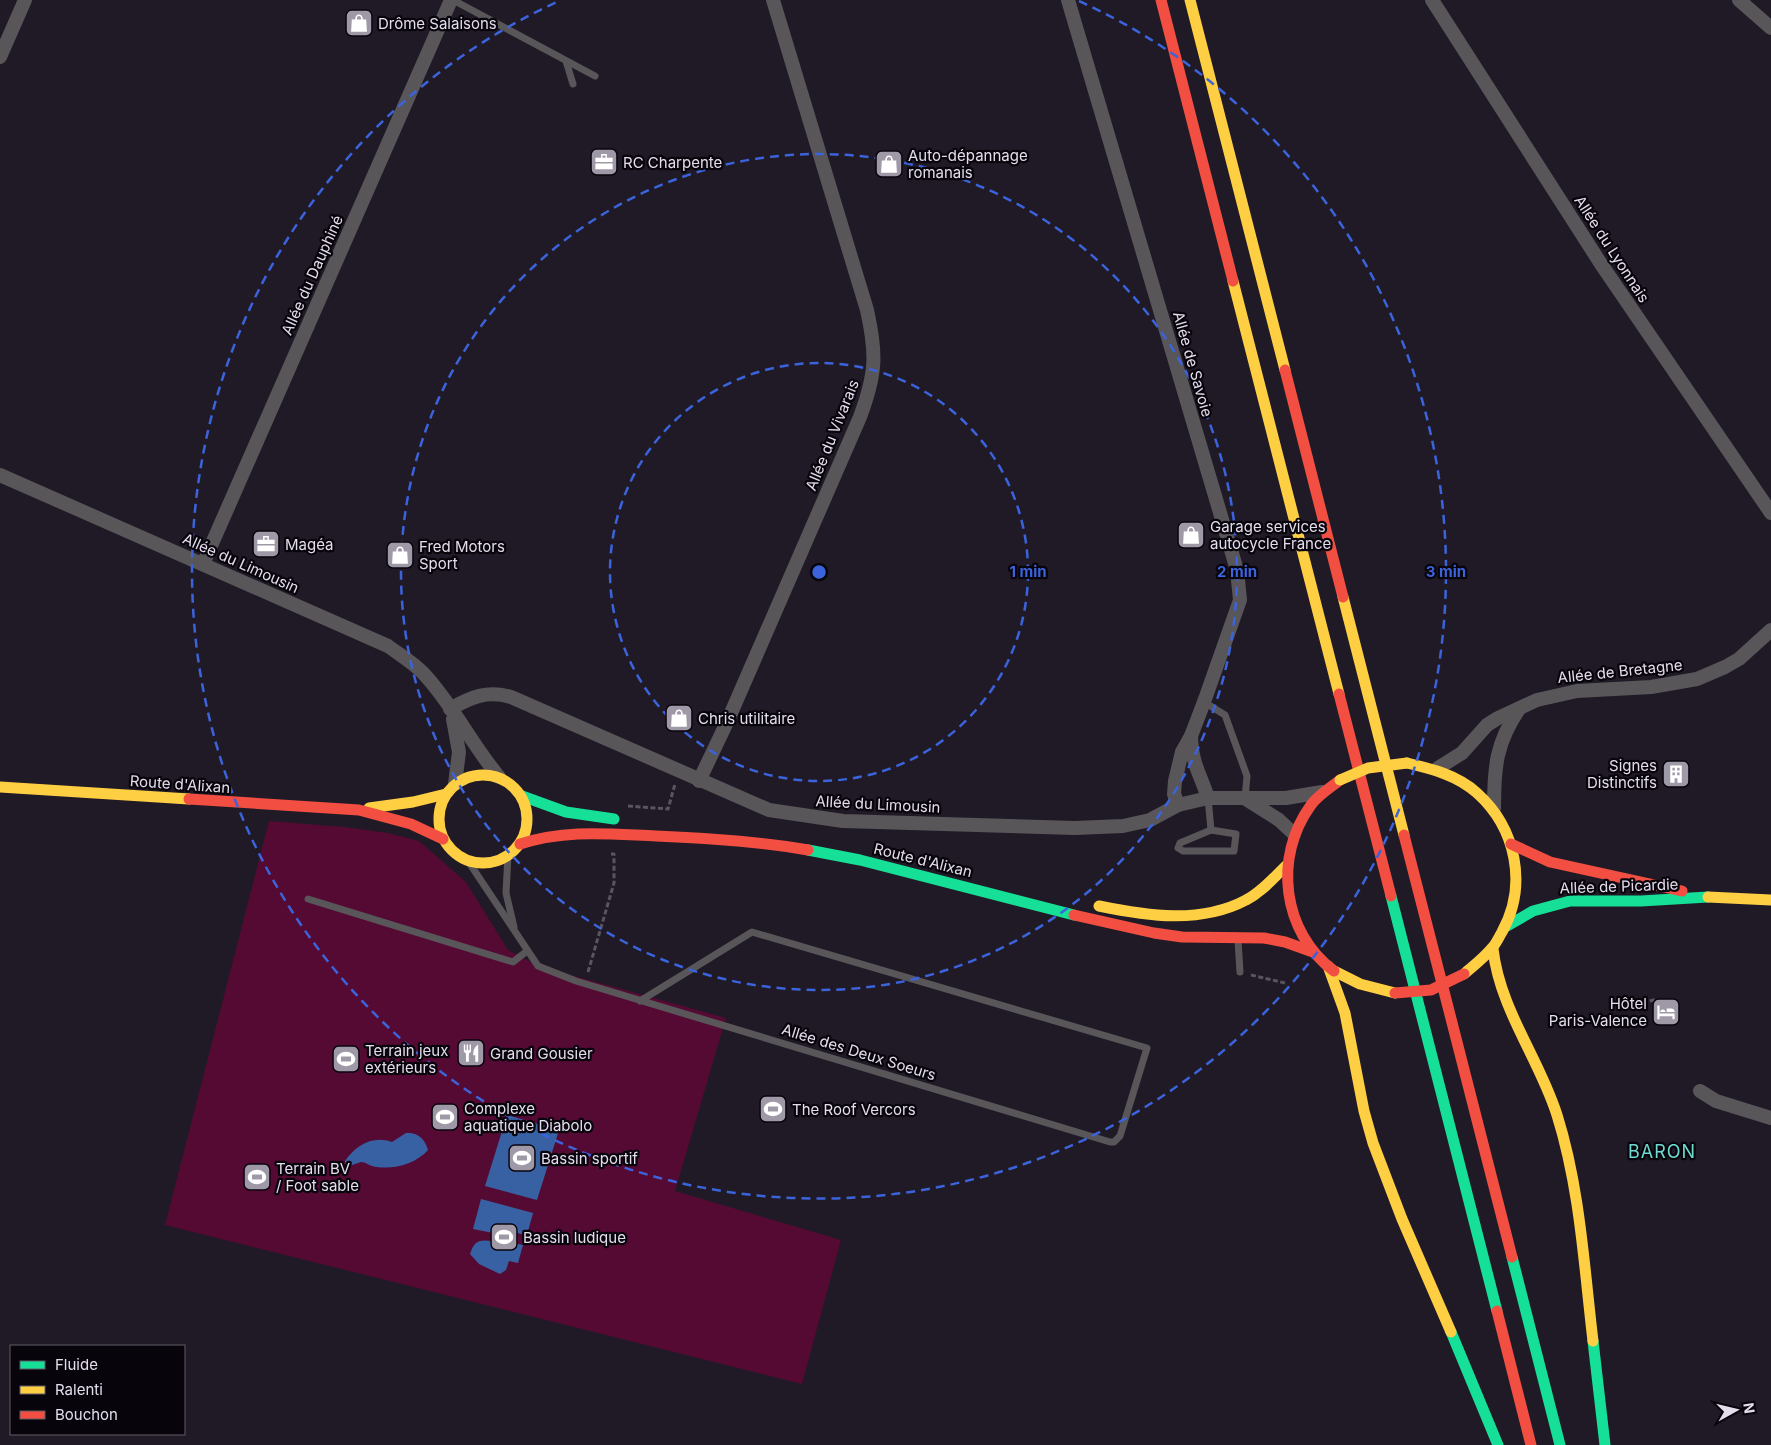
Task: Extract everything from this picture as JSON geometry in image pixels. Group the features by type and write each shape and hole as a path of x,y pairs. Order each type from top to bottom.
{"main road":[{"path":"1161,0 1531,1445"},
{"path":"1190,0 1560,1445"},
{"path":"1407,763 1438,768 1470,786 1494,808 1511,844 1515,859 1516,886 1507,926 1493,949 1464,974 1452,982 1431,990 1395,993 1352,982 1328,966 1313,952 1303,938 1293,914 1288,897 1287,865 1294,834 1312,804 1340,780 1368,768 1407,763"},
{"name":"Route d'Alixan","path":"358,810 413,802 450,789 476,774 499,777"},
{"path":"499,777 508,782 522,796 559,812 582,816 624,819"},
{"name":"Route d'Alixan","path":"0,787 358,810 411,824 444,839"},
{"name":"Route d'Alixan","path":"450,789 438,816 444,839 458,856 468,861 489,863 508,855 520,844 526,832 528,820 522,796"},
{"name":"Route d'Alixan","path":"520,844 541,837 575,832 705,838 789,847 860,860 1103,922 1182,937 1275,940 1313,952"},
{"name":"Allée de Picardie","path":"1511,844 1537,857 1572,868 1708,897"},
{"path":"1083,902 1112,909 1161,914 1217,910 1240,903 1254,895 1287,865"},
{"name":"Allée de Picardie","path":"1507,926 1533,911 1562,902 1587,900 1641,901 1708,897 1771,900"},
{"path":"1493,949 1498,984 1548,1091 1569,1160 1576,1198 1605,1445"},
{"path":"1328,966 1345,1014 1357,1084 1372,1140 1400,1215 1472,1379 1498,1445"}],"street":[{"path":"0,57 26,0"},
{"name":"Allée du Dauphiné","path":"203,564 452,0"},
{"name":"Allée du Vivarais","path":"699,781 728,720 860,417 871,387 874,369 874,344 867,310 773,0"},
{"name":"Allée de Savoie","path":"1068,0 1237,570 1240,600 1204,702 1191,736 1182,752 1174,794 1178,805"},
{"name":"Allée du Lyonnais","path":"1432,0 1601,264 1771,513"},
{"path":"1739,0 1771,28"},
{"name":"Allée du Limousin","path":"0,475 388,646 423,673 499,777"},
{"name":"Allée de Bretagne","path":"1438,768 1462,752 1487,725 1519,709 1558,694 1651,687 1697,679 1732,663 1771,630"},
{"name":"Allée du Limousin","path":"450,709 480,694 491,692 511,697 699,781 769,810 843,821 1075,828 1123,826 1150,820 1178,805 1208,798 1286,798 1325,791"},
{"name":"Allée du Limousin","path":"450,709 459,752 450,789"},
{"path":"1494,808 1494,772 1498,752 1507,728 1519,709"},
{"name":"Allée de Savoie","path":"1191,736 1196,772 1208,798"},
{"path":"1245,798 1279,820 1294,834"},
{"path":"1700,1091 1716,1101 1771,1118"}],"lane":[{"path":"452,0 595,76"},
{"path":"566,61 573,84"},
{"path":"1204,702 1225,715 1248,776 1245,798"},
{"path":"1208,798 1210,830"},
{"path":"1210,830 1236,834 1234,851 1183,851 1178,848 1180,843 1210,830"},
{"name":"Allée des Deux Soeurs","path":"508,855 506,893 509,912 517,934"},
{"name":"Allée des Deux Soeurs","path":"468,861 498,909 538,966 576,981 1110,1142 1120,1136 1147,1048 752,932 640,1000"},
{"path":"308,899 513,962 527,951"},
{"path":"1238,938 1240,972"}],"path":[{"path":"1240,972 1284,983"},
{"path":"1628,1006 1657,999"}],"shaded area":[{"name":"Complexe aquatique Diabolo","path":"269,821 344,827 388,833 419,841 466,882 508,950 538,966 726,1018 675,1191 841,1240 802,1384 165,1225"}],"water":[{"name":"Bassin sportif","path":"507,1115 559,1130 537,1200 485,1186"},
{"path":"406,1133 417,1135 423,1140 428,1150 410,1163 387,1168 361,1162 346,1167 345,1161 349,1155 360,1146 378,1140 392,1142"},
{"name":"Bassin ludique","path":"481,1199 533,1213 527,1235 517,1233 514,1243 523,1245 518,1263 509,1261 506,1270 500,1274 479,1264 470,1254 477,1242 483,1240 491,1241 493,1233 473,1229"}],"traffic: fast":[{"path":"522,796 566,812 614,819"},
{"path":"808,850 860,860 1074,915"},
{"path":"1391,896 1497,1311"},
{"path":"1507,926 1533,911 1570,901 1641,901 1708,897"},
{"path":"1512,1257 1560,1445"},
{"path":"1451,1332 1498,1445"},
{"path":"1593,1341 1605,1445"}],"traffic: slow":[{"path":"1190,0 1285,370"},
{"path":"1233,281 1339,694"},
{"path":"1343,597 1404,835"},
{"path":"1407,763 1453,777 1477,793 1501,823 1509,840 1514,858 1515,895 1510,914 1493,946 1482,959 1464,974"},
{"path":"1340,780 1368,768 1407,763"},
{"path":"474,775 492,775 508,782 520,794 527,810 527,819 527,828 520,844 508,856 492,863 474,863 458,856 446,844 439,828 439,810 446,794 458,782 474,775"},
{"path":"0,787 189,799"},
{"path":"369,808 413,802 446,794"},
{"path":"1099,906 1155,915 1174,916 1211,912 1229,908 1252,897 1263,889 1287,865"},
{"path":"1708,897 1771,900"},
{"path":"1493,949 1503,993 1549,1094 1565,1143 1580,1227 1593,1341"},
{"path":"1328,966 1345,1013 1364,1111 1373,1143 1402,1219 1451,1332"},
{"path":"1334,971 1360,984 1395,993"}],"traffic: jam":[{"path":"1161,0 1233,281"},
{"path":"1285,370 1343,597"},
{"path":"1339,694 1391,896"},
{"path":"1334,971 1317,955 1303,936 1294,915 1289,893 1288,870 1291,847 1299,825 1314,801 1340,780"},
{"path":"189,799 359,810 411,824 443,839"},
{"path":"520,844 554,836 604,834 732,840 808,850"},
{"path":"1404,835 1512,1257"},
{"path":"1511,844 1550,862 1682,891"},
{"path":"1074,915 1154,933 1182,937 1264,938 1285,942 1313,952"},
{"path":"1395,993 1431,990 1464,974"},
{"path":"1497,1311 1531,1445"}],"place":[{"name":"Drôme Salaisons","path":"359,23"},
{"name":"RC Charpente","path":"604,162"},
{"name":"Auto-dépannage romanais","path":"889,164"},
{"name":"Garage services autocycle France","path":"1191,535"},
{"name":"Magéa","path":"266,544"},
{"name":"Fred Motors Sport","path":"400,555"},
{"name":"Chris utilitaire","path":"679,718"},
{"name":"Signes Distinctifs","path":"1676,774"},
{"name":"Hôtel Paris-Valence","path":"1666,1012"},
{"name":"Grand Gousier","path":"471,1053"},
{"name":"Terrain jeux extérieurs","path":"346,1059"},
{"name":"The Roof Vercors","path":"773,1109"},
{"name":"Complexe aquatique Diabolo","path":"445,1117"},
{"name":"Bassin sportif","path":"522,1158"},
{"name":"Terrain BV / Foot sable","path":"257,1177"},
{"name":"Bassin ludique","path":"504,1237"}],"district":[{"name":"BARON","path":"1662,1151"}]}
